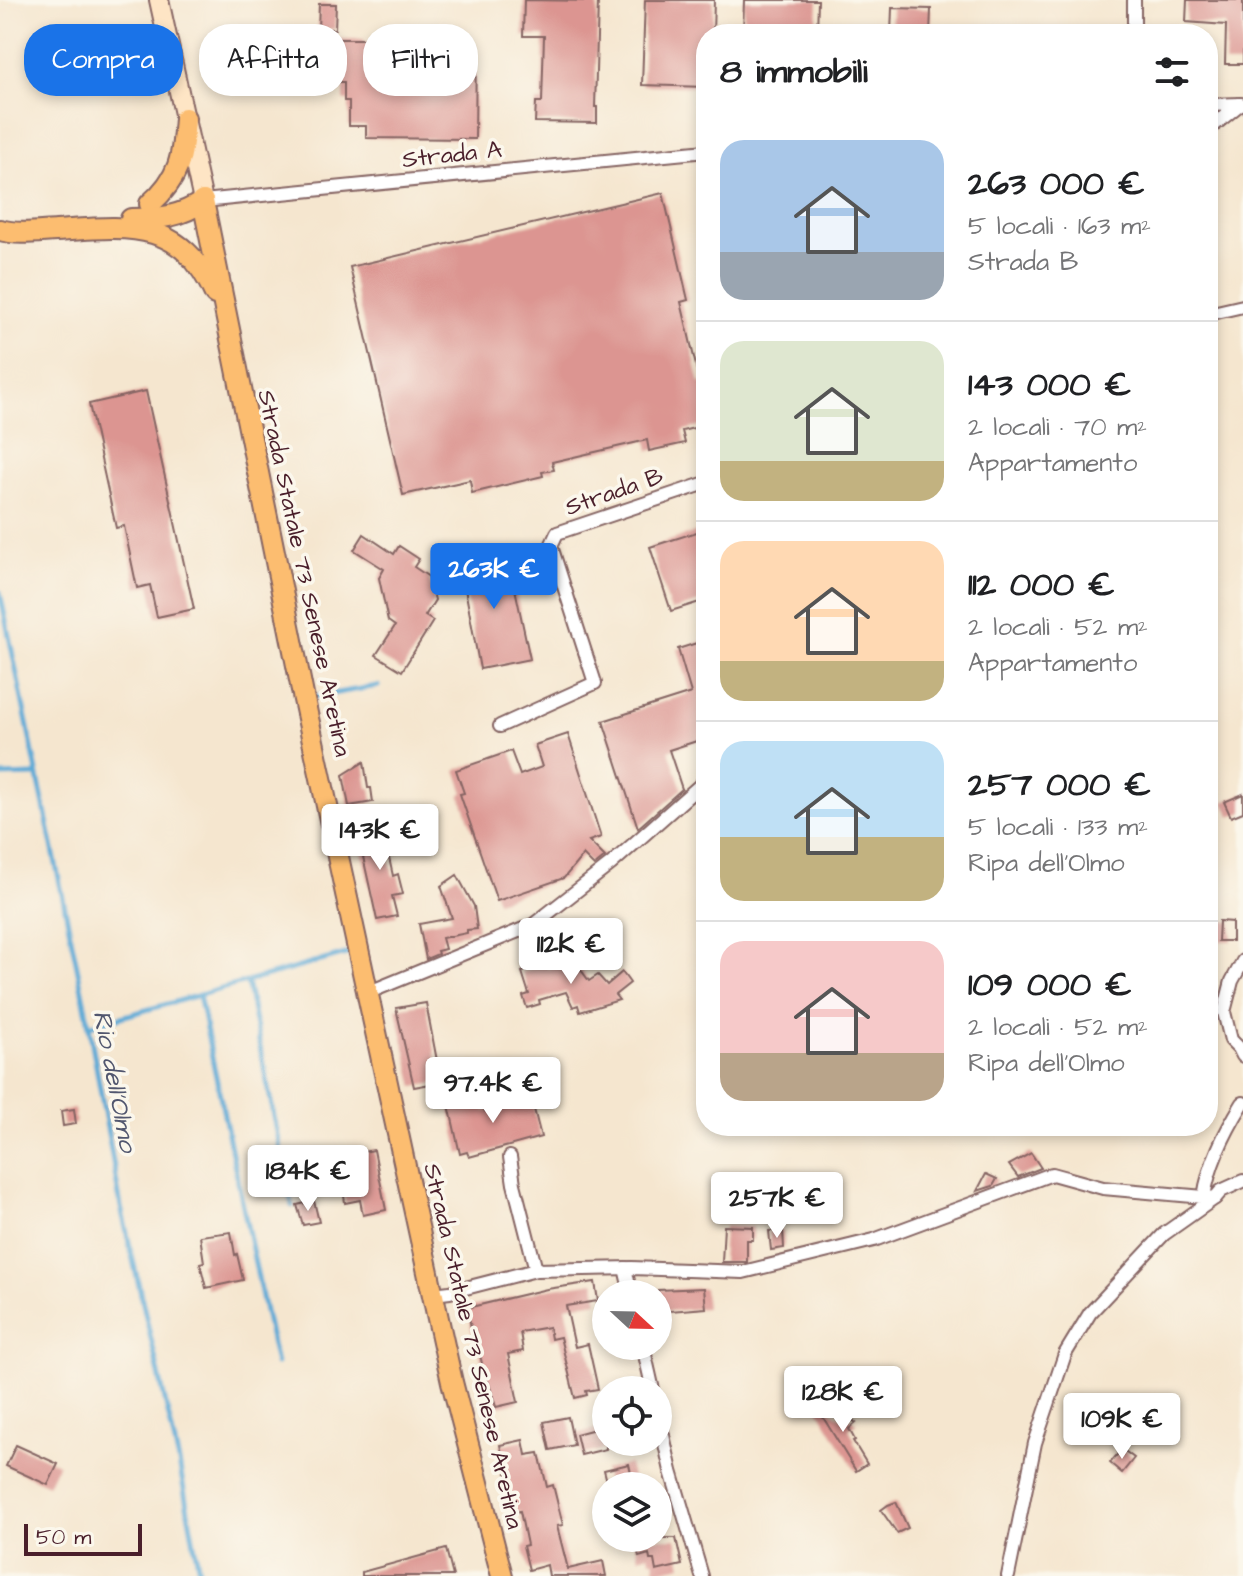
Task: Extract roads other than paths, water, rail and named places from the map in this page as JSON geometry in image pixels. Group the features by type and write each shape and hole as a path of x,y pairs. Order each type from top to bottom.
{"main road":[{"name":"Strada Statale 73 Senese Aretina","path":"159,0 314,708 367,993 452,1382 502,1576"},
{"path":"150,204 165,190 176,172 182,155 185,118"},
{"path":"71,230 118,219 171,197 203,201"},
{"path":"118,219 173,216 189,211 203,201"},
{"path":"4,235 133,228 155,232 173,240 192,256 205,273 233,347"}],"street":[{"path":"1134,0 1134,24"},
{"path":"1218,105 1242,104"},
{"path":"1218,122 1242,104"},
{"name":"Strada A","path":"203,201 696,152"},
{"path":"1218,312 1243,306"},
{"name":"Strada B","path":"500,726 595,683 551,546 557,533 696,486"},
{"path":"367,993 533,925 611,864 696,789"},
{"path":"1243,961 1232,981 1224,1012 1231,1040 1243,1056"},
{"path":"1209,1198 1206,1184 1222,1138 1243,1103"},
{"path":"510,1157 536,1270"},
{"path":"433,1294 536,1270 625,1268 743,1272 874,1240 1052,1174 1103,1188 1209,1198"},
{"path":"1008,1576 1035,1443 1065,1354 1090,1313 1164,1234 1209,1198 1243,1181"},
{"path":"625,1268 628,1280"},
{"path":"668,1456 702,1576"}],"waterway":[{"name":"Rio dell'Olmo","path":"0,592 87,1015 121,1207 179,1462 200,1576"},
{"path":"313,697 378,686"},
{"path":"0,776 36,775"},
{"path":"89,1026 353,952"},
{"path":"247,982 292,1206"},
{"path":"199,995 276,1364"}]}
